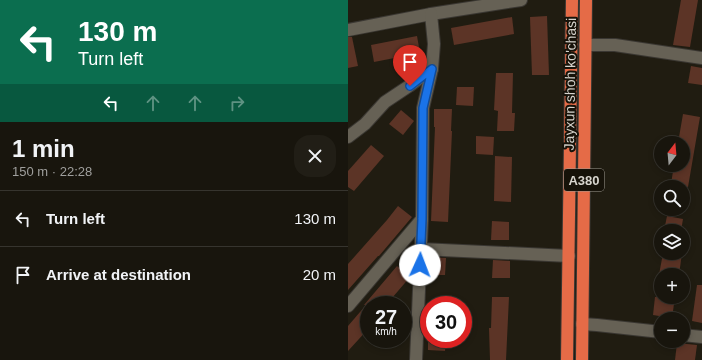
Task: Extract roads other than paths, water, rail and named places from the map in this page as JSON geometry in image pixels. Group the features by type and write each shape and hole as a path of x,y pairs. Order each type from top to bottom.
{"highway":[{"name":"Jayxun shoh ko'chasi","path":"568,360 572,0"},
{"name":"Jayxun shoh ko'chasi","path":"582,360 586,0"}],"street":[{"path":"348,30 431,14 521,0"},
{"path":"416,360 422,219 423,108 432,69 434,44 431,14"},
{"path":"586,45 616,45 702,58"},
{"path":"348,137 365,124 385,102 410,86 432,69"},
{"path":"348,306 422,219"},
{"path":"421,249 569,256"},
{"path":"582,324 654,331"},
{"path":"690,336 702,337"}]}
